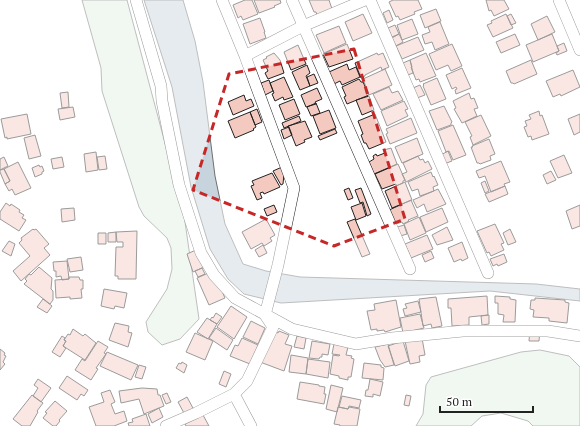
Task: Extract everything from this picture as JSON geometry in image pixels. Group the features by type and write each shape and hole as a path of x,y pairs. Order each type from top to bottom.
{"street":[{"path":"136,0 161,86 162,101 179,185 201,253 214,275 233,297 292,329 356,344 392,338 463,331 548,330 580,336"},
{"path":"166,426 234,394 247,381 273,327 265,315 278,265 294,188 245,56 222,0"},
{"path":"292,0 410,269"},
{"path":"245,56 303,26 365,0"},
{"path":"370,0 488,273"},
{"path":"559,0 580,50"},
{"path":"234,394 251,426"}],"highlighted area":[{"path":"354,49 405,219 334,246 193,190 229,74"}],"green space":[{"path":"82,0 127,0 184,215 199,319 180,339 162,345 148,332 146,322 167,289 172,269 171,248 167,238 144,216 139,207 102,91 101,68"},
{"path":"540,350 569,356 580,367 580,426 533,426 528,421 501,413 482,416 471,426 416,426 423,414 426,385 431,377 521,352"}],"shaded area":[{"path":"144,0 183,0 195,41 203,82 215,176 225,224 243,264 266,271 300,277 536,284 580,289 580,301 490,291 281,303 244,294 228,279 210,249 191,187 172,87"}],"building":[{"path":"245,0 252,0 258,14 243,20 241,16 238,18 233,5"},
{"path":"254,0 280,0 281,3 259,13"},
{"path":"309,0 329,0 332,9 317,15 316,12 314,12"},
{"path":"393,0 418,0 422,9 414,12 415,14 400,20 398,16 396,17 389,2"},
{"path":"486,0 504,0 509,9 494,16 491,10 489,11"},
{"path":"436,9 441,21 425,28 420,15"},
{"path":"389,10 393,20 387,23 383,13"},
{"path":"363,14 372,33 353,41 345,22"},
{"path":"506,14 513,28 493,37 487,25 492,23 491,21"},
{"path":"511,14 516,23 511,25 507,16"},
{"path":"547,16 555,32 538,40 531,24"},
{"path":"260,18 266,38 250,44 243,24"},
{"path":"412,19 418,34 402,40 397,25"},
{"path":"440,22 449,44 435,50 432,42 425,44 422,35 430,32 428,27"},
{"path":"395,25 399,34 392,37 388,28"},
{"path":"339,26 346,43 324,53 316,35"},
{"path":"399,34 403,42 396,46 392,38"},
{"path":"515,34 520,45 501,53 496,42"},
{"path":"552,34 559,51 533,62 526,45"},
{"path":"418,37 424,50 402,59 396,46"},
{"path":"564,43 567,51 557,55 556,53 559,51 557,46"},
{"path":"347,44 353,59 329,67 323,54"},
{"path":"452,44 462,66 451,71 448,65 436,70 429,54"},
{"path":"298,45 306,64 291,70 284,52"},
{"path":"274,53 280,60 284,73 268,79 265,73 268,71 263,60"},
{"path":"377,53 378,55 383,53 389,67 382,70 381,67 361,78 355,63"},
{"path":"426,53 436,76 420,82 419,79 416,80 410,60"},
{"path":"410,60 413,73 408,75 403,63"},
{"path":"531,60 537,74 514,84 511,83 506,71"},
{"path":"347,64 349,70 356,67 360,77 342,85 340,81 334,84 329,72"},
{"path":"307,65 310,73 306,76 310,86 300,90 292,72"},
{"path":"462,68 471,88 456,94 456,87 452,89 446,75"},
{"path":"385,69 392,85 369,95 363,79"},
{"path":"573,70 580,87 561,96 560,94 553,97 546,81"},
{"path":"314,74 318,83 310,86 307,77"},
{"path":"284,77 293,97 284,100 283,97 275,101 270,83"},
{"path":"437,78 446,99 431,105 423,84"},
{"path":"359,79 363,82 369,95 347,104 344,97 346,96 342,87"},
{"path":"269,80 273,91 265,95 261,83"},
{"path":"420,85 425,95 417,98 413,88"},
{"path":"389,87 392,93 398,91 403,100 381,110 373,94"},
{"path":"317,88 322,99 315,102 316,104 306,107 301,95"},
{"path":"68,92 69,107 62,108 60,93"},
{"path":"469,93 471,99 474,98 478,108 474,109 477,116 462,123 454,109 456,108 453,101"},
{"path":"244,95 246,101 251,99 254,106 233,115 228,102"},
{"path":"369,96 374,110 362,115 356,100"},
{"path":"294,99 300,114 285,120 279,105"},
{"path":"404,101 408,109 405,110 408,116 387,126 381,111"},
{"path":"316,103 320,113 311,116 307,107"},
{"path":"444,106 452,122 451,125 437,130 429,111"},
{"path":"73,107 75,117 60,120 58,109"},
{"path":"257,109 262,122 255,125 250,112"},
{"path":"329,110 336,128 320,134 313,116"},
{"path":"539,111 549,134 532,140 531,136 528,137 524,127 527,126 525,121 531,119 529,115"},
{"path":"250,112 256,127 253,129 254,130 235,138 228,121"},
{"path":"27,114 31,134 7,139 7,137 5,138 1,119"},
{"path":"375,114 386,142 369,149 366,143 364,143 361,135 363,134 358,121"},
{"path":"580,114 580,132 574,135 568,119"},
{"path":"481,115 491,136 473,145 470,137 472,136 465,122"},
{"path":"299,116 301,121 284,128 282,123"},
{"path":"411,118 417,133 390,144 386,134 388,133 386,129"},
{"path":"305,121 312,137 304,140 305,142 296,146 288,126"},
{"path":"453,125 466,155 453,160 449,151 446,152 438,131"},
{"path":"289,127 292,135 284,139 281,130"},
{"path":"335,129 337,133 320,140 318,136"},
{"path":"35,135 41,156 29,159 24,138"},
{"path":"417,138 423,154 402,163 395,147"},
{"path":"489,139 495,154 490,156 491,160 480,164 477,163 471,147"},
{"path":"391,148 397,164 374,174 369,162 374,159 373,156 376,154 377,156 385,153 384,150"},
{"path":"448,151 452,161 444,164 441,155"},
{"path":"96,152 98,170 86,172 84,154"},
{"path":"564,155 572,173 558,178 550,161"},
{"path":"105,156 107,169 99,170 97,157"},
{"path":"418,156 420,160 423,159 425,163 428,161 432,169 406,182 402,174 407,172 403,163"},
{"path":"4,157 8,166 0,170 0,159"},
{"path":"62,157 64,167 53,169 51,159"},
{"path":"501,161 510,182 504,184 505,186 491,192 485,176 479,178 476,171"},
{"path":"18,162 31,188 15,195 12,189 9,191 5,184 10,181 4,169"},
{"path":"398,164 405,180 403,183 396,186 396,184 382,189 375,174"},
{"path":"39,165 40,167 42,166 44,171 42,174 35,177 32,168"},
{"path":"282,167 284,174 283,184 281,185 273,171"},
{"path":"4,169 10,181 5,184 0,172 0,170"},
{"path":"551,171 556,180 547,184 543,175"},
{"path":"431,172 438,185 433,187 434,191 420,196 418,189 412,191 408,182"},
{"path":"272,173 280,187 264,194 263,192 260,193 262,198 257,200 251,186 254,185 252,181"},
{"path":"485,181 489,191 485,193 481,183"},
{"path":"405,182 412,200 392,208 385,191"},
{"path":"505,186 508,194 489,202 485,194"},
{"path":"349,188 353,198 348,200 344,190"},
{"path":"361,188 371,214 367,216 363,202 360,203 355,190"},
{"path":"438,189 446,204 427,212 424,204 417,208 413,200"},
{"path":"411,200 418,216 403,224 402,222 393,225 387,211"},
{"path":"6,203 10,206 11,204 20,210 19,212 24,215 22,218 26,220 19,231 0,219 0,212"},
{"path":"362,203 366,216 356,220 351,207"},
{"path":"274,205 277,212 267,216 264,209"},
{"path":"580,205 580,226 572,229 566,211"},
{"path":"74,208 75,220 62,222 61,209"},
{"path":"442,208 448,222 426,232 420,217"},
{"path":"419,217 426,233 410,240 404,224"},
{"path":"266,219 275,235 270,238 272,241 264,246 262,243 251,249 242,232"},
{"path":"355,219 370,254 362,257 347,222"},
{"path":"495,224 504,243 501,244 504,250 491,256 489,252 487,253 477,231"},
{"path":"404,225 407,234 397,237 394,228"},
{"path":"447,227 453,240 437,245 432,235"},
{"path":"33,229 36,229 49,244 44,248 50,255 21,281 13,271 30,256 19,243 22,240 21,238"},
{"path":"510,229 516,242 508,245 503,233"},
{"path":"137,231 136,279 118,279 118,276 115,276 116,247 123,247 123,242 117,242 116,232"},
{"path":"116,232 116,242 108,242 108,233"},
{"path":"98,233 106,233 106,244 98,244"},
{"path":"427,235 433,249 411,258 405,244"},
{"path":"9,241 15,244 11,256 2,251"},
{"path":"462,242 468,258 462,261 461,259 454,262 448,248"},
{"path":"263,245 267,253 259,257 255,250"},
{"path":"198,249 211,264 193,272 187,254"},
{"path":"431,251 434,258 425,262 422,255"},
{"path":"504,254 507,262 498,266 497,264 493,266 490,259"},
{"path":"81,257 83,270 70,272 67,259"},
{"path":"67,261 69,279 62,280 61,276 56,277 53,262"},
{"path":"39,267 52,278 51,289 53,291 53,300 50,304 24,284 27,281 25,279 29,274 31,275"},
{"path":"202,268 205,274 198,277 195,271"},
{"path":"213,271 225,298 209,305 197,278"},
{"path":"69,277 79,277 80,280 83,280 83,289 81,289 82,298 56,298 55,280 69,279"},
{"path":"104,289 127,293 124,308 115,306 114,309 101,306"},
{"path":"487,296 488,315 469,317 469,325 452,326 451,308 448,308 448,299"},
{"path":"495,296 510,297 510,299 516,300 515,322 503,322 504,315 498,314 498,303 495,303"},
{"path":"436,297 442,326 432,328 431,324 423,326 419,299"},
{"path":"535,298 565,300 565,302 569,303 567,323 549,321 549,318 533,317 534,310 530,309 531,300 535,300"},
{"path":"43,299 52,306 47,313 37,307"},
{"path":"396,300 401,327 385,332 384,330 377,331 377,329 371,330 367,311 375,310 374,304"},
{"path":"418,301 421,312 405,316 403,309 407,308 405,304"},
{"path":"231,306 247,317 234,339 217,327"},
{"path":"216,313 222,317 217,324 210,320"},
{"path":"420,314 424,328 403,333 400,318"},
{"path":"489,315 489,324 482,325 481,316"},
{"path":"207,318 217,324 208,339 197,332"},
{"path":"251,321 265,328 258,344 243,337"},
{"path":"115,323 129,326 128,332 132,333 128,347 109,340"},
{"path":"216,328 233,340 227,350 209,338"},
{"path":"73,329 83,336 85,334 96,343 85,360 63,346 66,341 64,340 68,334 70,335"},
{"path":"530,329 540,330 539,341 529,341"},
{"path":"274,331 278,333 279,331 289,335 285,344 292,346 284,371 260,362"},
{"path":"195,333 213,341 205,360 186,352"},
{"path":"62,336 66,341 63,346 66,348 60,357 52,352"},
{"path":"297,336 306,338 304,349 294,347"},
{"path":"242,338 258,345 250,364 230,356 235,345 238,346"},
{"path":"422,338 425,355 419,356 420,362 410,364 405,341"},
{"path":"98,341 108,347 104,353 106,354 96,368 98,369 91,380 75,370 82,359 85,361"},
{"path":"312,341 330,344 328,355 322,354 322,357 319,359 309,358"},
{"path":"403,341 409,361 395,366 388,346"},
{"path":"334,344 348,347 346,355 352,356 351,358 354,359 351,377 348,377 348,380 330,374 333,355 340,355 332,354"},
{"path":"388,344 394,365 385,367 380,360 375,347"},
{"path":"0,349 6,356 3,362 5,364 0,370"},
{"path":"107,352 138,365 131,380 100,366"},
{"path":"291,355 308,358 306,374 289,372"},
{"path":"308,359 330,362 328,378 306,374"},
{"path":"182,362 187,365 184,373 176,368 179,363 181,364"},
{"path":"364,363 381,365 381,367 384,368 383,380 362,378"},
{"path":"139,365 146,367 142,379 135,377"},
{"path":"224,371 231,374 226,387 219,384"},
{"path":"67,376 88,390 84,396 81,394 77,400 59,388"},
{"path":"38,379 51,388 41,402 33,396 38,388 34,385"},
{"path":"370,379 383,382 380,396 373,394 373,397 365,396"},
{"path":"300,382 325,387 324,394 326,394 324,404 297,399"},
{"path":"331,385 343,388 337,412 326,409"},
{"path":"142,388 157,389 158,395 160,395 164,406 144,414 139,399 121,403 119,391"},
{"path":"110,390 115,402 111,404 115,414 124,411 127,421 114,426 96,426 89,407 104,402 101,393"},
{"path":"167,393 171,402 166,404 162,395"},
{"path":"32,395 43,403 37,411 38,412 30,426 22,426 13,419"},
{"path":"406,395 411,396 409,406 404,405"},
{"path":"342,396 361,400 359,408 349,406 348,409 339,407"},
{"path":"187,397 194,410 185,415 178,402"},
{"path":"55,401 67,411 56,426 53,426 43,418 47,413 45,412"},
{"path":"338,407 360,409 357,426 340,426 334,424"},
{"path":"159,408 163,417 152,423 148,414"},
{"path":"146,414 150,426 129,426 128,423 133,422 132,419"},
{"path":"203,415 209,426 186,426 185,424"}]}
